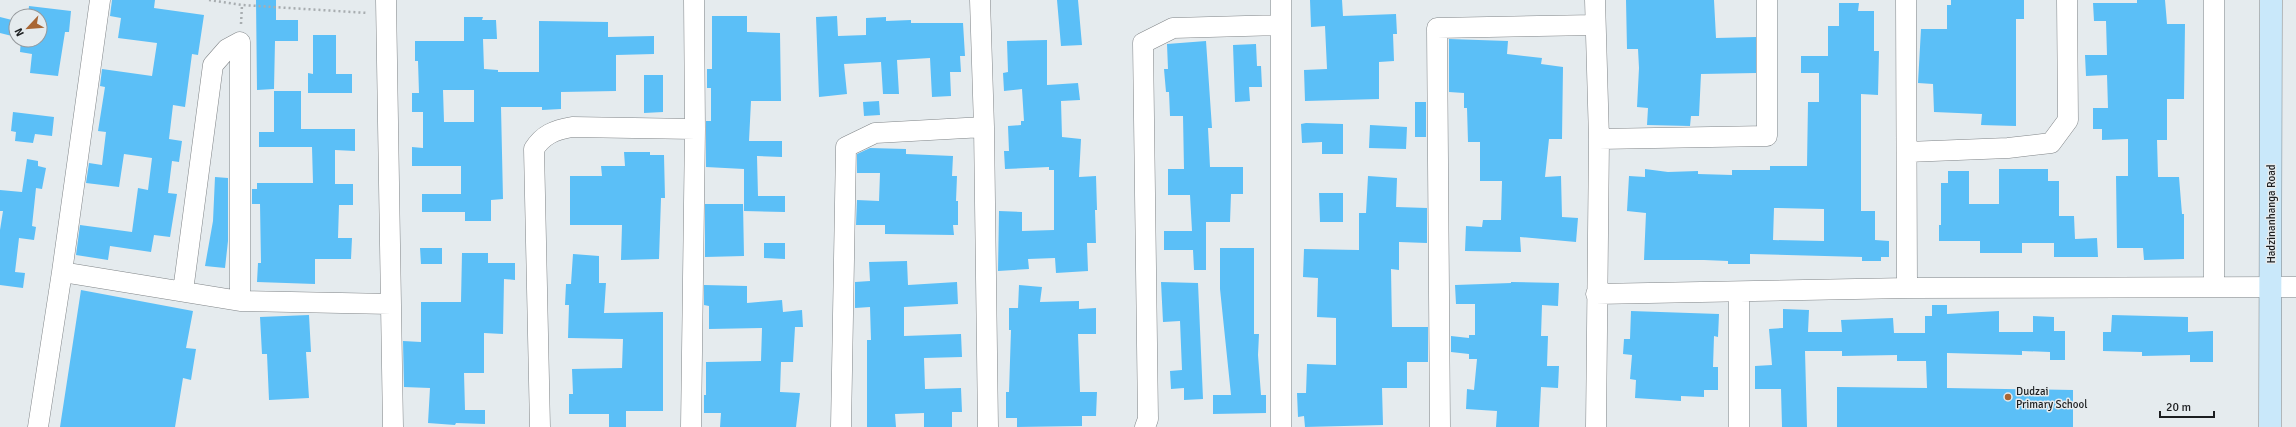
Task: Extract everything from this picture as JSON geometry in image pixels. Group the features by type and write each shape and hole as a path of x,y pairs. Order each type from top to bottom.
{"street":[{"path":"38,427 62,272 100,0"},
{"path":"691,427 695,130 694,0"},
{"path":"980,0 984,127 988,427"},
{"path":"1281,0 1281,427"},
{"path":"1595,0 1599,139 1596,294 1596,427"},
{"path":"1599,139 1767,136 1767,0"},
{"path":"1906,0 1907,288"},
{"path":"1907,152 2008,148 2051,144 2068,120 2067,0"},
{"path":"2214,0 2214,287"},
{"name":"Hadzinanhanga Road","path":"2270,427 2272,287 2271,0"},
{"path":"385,7 393,427"},
{"path":"1145,427 1148,419 1143,43 1173,28 1280,25"},
{"path":"1440,427 1438,28 1595,25"},
{"path":"183,291 212,65 227,49 240,42 240,301"},
{"path":"540,427 534,149 542,137 559,129 572,127 695,130"},
{"path":"841,427 846,146 875,133 984,127"},
{"path":"62,272 240,301 391,304"},
{"path":"1596,294 1907,288 2296,287"},
{"path":"1739,292 1739,427"}],"path":[{"path":"208,0 242,5 385,7"}],"building":[{"path":"112,0 155,0 154,8 204,15 198,55 192,54 185,107 173,105 169,139 182,141 179,162 172,161 168,193 177,194 170,237 154,235 151,252 110,246 108,260 76,255 80,225 132,232 138,188 148,190 152,158 124,154 119,187 86,183 89,163 102,165 106,132 98,131 105,87 100,86 102,69 152,76 157,43 118,38 121,18 110,16"},
{"path":"256,0 276,0 276,20 298,20 298,41 275,41 274,89 257,90"},
{"path":"1057,0 1078,0 1082,45 1061,46"},
{"path":"1310,0 1342,0 1343,16 1396,14 1397,34 1393,34 1394,61 1379,62 1379,99 1305,101 1304,70 1327,69 1325,26 1311,27"},
{"path":"1626,0 1714,0 1716,38 1756,37 1756,73 1701,74 1699,116 1691,116 1690,126 1647,125 1648,108 1637,107 1639,68 1638,49 1627,49"},
{"path":"1951,0 2024,0 2024,19 2016,19 2016,126 1981,125 1982,114 1934,112 1933,84 1918,83 1921,29 1947,29 1947,5 1951,5"},
{"path":"2137,0 2165,0 2167,24 2185,24 2184,99 2167,99 2167,140 2157,140 2158,177 2179,177 2182,214 2184,214 2184,259 2144,260 2143,248 2117,248 2116,176 2128,176 2128,139 2102,140 2102,129 2093,129 2093,108 2108,108 2107,75 2086,76 2085,55 2107,55 2106,21 2094,21 2093,3 2137,3"},
{"path":"1839,3 1859,3 1858,11 1874,11 1874,51 1879,51 1878,95 1861,94 1861,211 1875,211 1875,240 1889,241 1889,257 1881,257 1881,261 1862,261 1862,257 1750,254 1750,264 1728,264 1728,261 1704,260 1644,260 1646,213 1627,211 1629,176 1645,177 1645,169 1668,172 1698,171 1698,174 1732,175 1732,170 1770,170 1770,166 1807,166 1808,102 1819,102 1819,73 1801,73 1801,56 1828,56 1828,26 1839,26","holes":["1774,208 1824,209 1824,241 1773,240"]},
{"path":"29,6 46,8 29,8"},
{"path":"48,8 71,11 69,32 65,32 58,76 30,73 32,54 20,52 20,48 48,48"},
{"path":"712,16 747,16 747,32 780,33 781,101 751,101 749,141 782,141 782,157 757,156 758,196 785,196 785,212 744,211 744,169 706,167 706,121 711,121 711,88 707,88 707,69 712,69"},
{"path":"837,16 838,36 866,35 866,18 886,17 886,21 911,20 911,23 963,23 965,56 960,56 961,72 950,72 951,96 932,97 930,58 897,60 899,94 883,94 881,62 844,64 847,94 819,97 816,17"},
{"path":"0,17 8,19 8,35 0,33"},
{"path":"464,17 483,17 482,20 496,20 497,39 483,39 484,69 498,70 498,72 539,72 539,21 608,22 608,37 654,36 654,54 616,55 616,91 561,92 561,109 542,110 542,107 501,107 503,199 491,200 491,221 465,221 465,212 422,212 422,194 461,194 461,166 412,166 412,147 423,148 423,112 412,112 412,93 419,93 418,61 415,61 415,41 464,41","holes":["443,90 474,90 474,122 444,122"]},
{"path":"313,35 336,35 336,74 352,74 352,93 308,93 308,73 313,74"},
{"path":"1449,39 1508,41 1507,54 1542,58 1541,64 1563,67 1562,139 1549,139 1545,177 1561,176 1562,217 1578,218 1576,242 1520,237 1521,252 1465,251 1466,226 1482,227 1483,220 1501,220 1502,181 1480,181 1480,142 1468,142 1467,108 1464,108 1464,93 1449,92"},
{"path":"1047,40 1047,85 1078,83 1080,100 1061,101 1062,137 1081,139 1079,177 1096,176 1096,243 1087,243 1088,271 1056,273 1055,258 1028,259 1029,269 998,271 999,211 1022,212 1022,231 1054,230 1054,170 1049,170 1049,167 1005,169 1004,151 1009,151 1008,126 1021,125 1021,121 1024,121 1022,89 1004,91 1003,73 1008,72 1007,41"},
{"path":"1206,41 1212,128 1208,128 1210,167 1243,167 1243,194 1231,194 1230,222 1206,222 1206,270 1194,270 1193,250 1164,250 1164,231 1192,231 1190,195 1168,195 1168,169 1184,169 1183,116 1170,116 1169,92 1166,92 1164,69 1168,69 1167,44"},
{"path":"1256,44 1257,66 1261,66 1262,87 1249,87 1250,101 1235,102 1233,45"},
{"path":"644,75 663,75 663,112 644,113"},
{"path":"274,91 301,91 301,129 355,129 355,151 335,150 335,184 353,184 353,205 339,205 338,238 352,238 351,259 315,259 315,284 257,282 258,263 261,263 260,204 252,204 252,189 257,189 257,183 313,183 312,147 259,147 259,132 274,132"},
{"path":"879,101 880,115 864,116 863,102"},
{"path":"1415,102 1426,102 1426,137 1415,137"},
{"path":"13,112 54,117 52,136 35,134 33,143 15,141 16,132 11,131"},
{"path":"1301,124 1343,124 1343,154 1322,154 1322,142 1302,143"},
{"path":"1370,125 1407,127 1406,149 1369,148"},
{"path":"870,148 906,149 906,154 953,156 952,176 957,176 956,201 958,201 958,225 953,225 954,235 885,234 885,225 856,225 857,200 879,201 880,173 857,173 857,154"},
{"path":"624,152 650,152 650,155 664,155 665,198 661,198 659,259 621,260 622,225 570,225 570,176 602,176 601,166 625,166"},
{"path":"27,159 38,161 38,166 46,168 42,189 36,188 32,226 36,227 34,240 19,238 15,272 25,273 23,288 0,285 0,230 3,211 0,211 0,190 22,192"},
{"path":"1999,169 2048,169 2048,181 2059,181 2059,216 2074,216 2075,239 2097,238 2098,257 2054,257 2054,243 2022,243 2022,253 1980,253 1980,241 1939,241 1939,225 1941,225 1941,183 1948,183 1948,171 1969,171 1969,204 1999,204"},
{"path":"1368,176 1397,178 1396,207 1427,208 1427,243 1399,242 1399,270 1391,269 1392,327 1428,327 1428,362 1407,362 1407,388 1382,388 1383,425 1305,427 1304,416 1298,417 1297,393 1306,393 1307,364 1336,365 1336,318 1317,317 1318,278 1303,277 1304,249 1359,250 1359,213 1366,213"},
{"path":"215,177 228,178 228,241 225,268 205,266 213,221"},
{"path":"1319,193 1343,193 1343,222 1320,222"},
{"path":"705,204 743,204 744,256 705,257"},
{"path":"764,243 785,243 785,259 764,258"},
{"path":"420,248 442,248 442,264 421,264"},
{"path":"1220,248 1254,248 1254,334 1259,334 1258,355 1261,395 1266,395 1266,413 1213,414 1213,395 1231,395 1220,289"},
{"path":"462,253 488,253 488,263 515,263 515,280 504,279 503,334 484,333 484,373 464,373 465,410 485,410 485,424 456,423 455,425 428,423 430,388 404,387 403,341 421,342 421,302 461,302"},
{"path":"573,254 599,256 599,283 606,283 604,313 663,312 663,411 626,411 626,427 609,427 609,414 569,414 569,394 573,394 572,369 622,368 623,339 568,338 569,305 565,305 566,284 571,284"},
{"path":"907,261 908,285 957,282 958,304 904,307 904,336 961,334 962,357 924,358 925,389 961,388 962,412 952,412 952,427 924,427 924,413 895,414 896,427 867,427 867,340 871,340 870,307 855,308 855,282 870,281 869,262"},
{"path":"1161,282 1198,283 1203,399 1184,400 1184,388 1171,389 1170,371 1182,370 1180,321 1163,322"},
{"path":"1511,282 1559,283 1558,306 1542,305 1541,336 1548,336 1547,366 1559,366 1558,388 1541,387 1539,427 1496,427 1497,411 1466,409 1467,389 1474,390 1477,359 1469,359 1469,354 1451,352 1451,336 1469,338 1469,335 1475,335 1475,304 1456,304 1455,285"},
{"path":"704,285 747,286 747,303 782,300 783,312 802,310 803,327 795,327 793,362 781,362 780,392 800,393 796,427 720,427 721,413 704,413 704,395 706,395 706,362 761,361 762,328 709,329 709,306 704,305"},
{"path":"1019,285 1042,287 1040,302 1079,301 1079,309 1096,308 1096,334 1078,334 1080,392 1097,392 1096,416 1082,416 1082,426 1017,427 1017,418 1006,418 1006,392 1009,392 1011,330 1009,330 1009,308 1018,308"},
{"path":"81,290 193,311 186,348 196,349 191,380 183,378 175,427 60,427"},
{"path":"1932,305 1947,305 1947,314 1999,311 1999,332 2033,332 2033,316 2054,317 2054,331 2065,331 2065,360 2050,360 2050,352 2022,351 2022,355 1947,353 1947,388 2073,390 2073,427 1837,427 1837,387 1927,388 1926,361 1897,361 1897,355 1842,356 1842,351 1805,351 1807,427 1782,427 1781,389 1755,389 1755,366 1772,365 1769,329 1783,328 1783,309 1809,310 1808,332 1842,332 1841,320 1893,318 1894,333 1925,333 1925,316 1932,316"},
{"path":"1631,311 1719,314 1718,337 1714,336 1713,367 1718,367 1718,390 1704,390 1704,397 1681,396 1681,401 1635,398 1636,380 1630,379 1632,355 1623,354 1624,339 1630,339"},
{"path":"309,315 311,352 306,352 309,398 269,400 267,354 262,354 260,317"},
{"path":"2112,315 2188,317 2188,332 2213,331 2213,362 2190,362 2190,355 2142,356 2142,352 2103,351 2103,332 2111,332"}],"place":[{"name":"Dudzai Primary School","path":"2008,397"}]}
